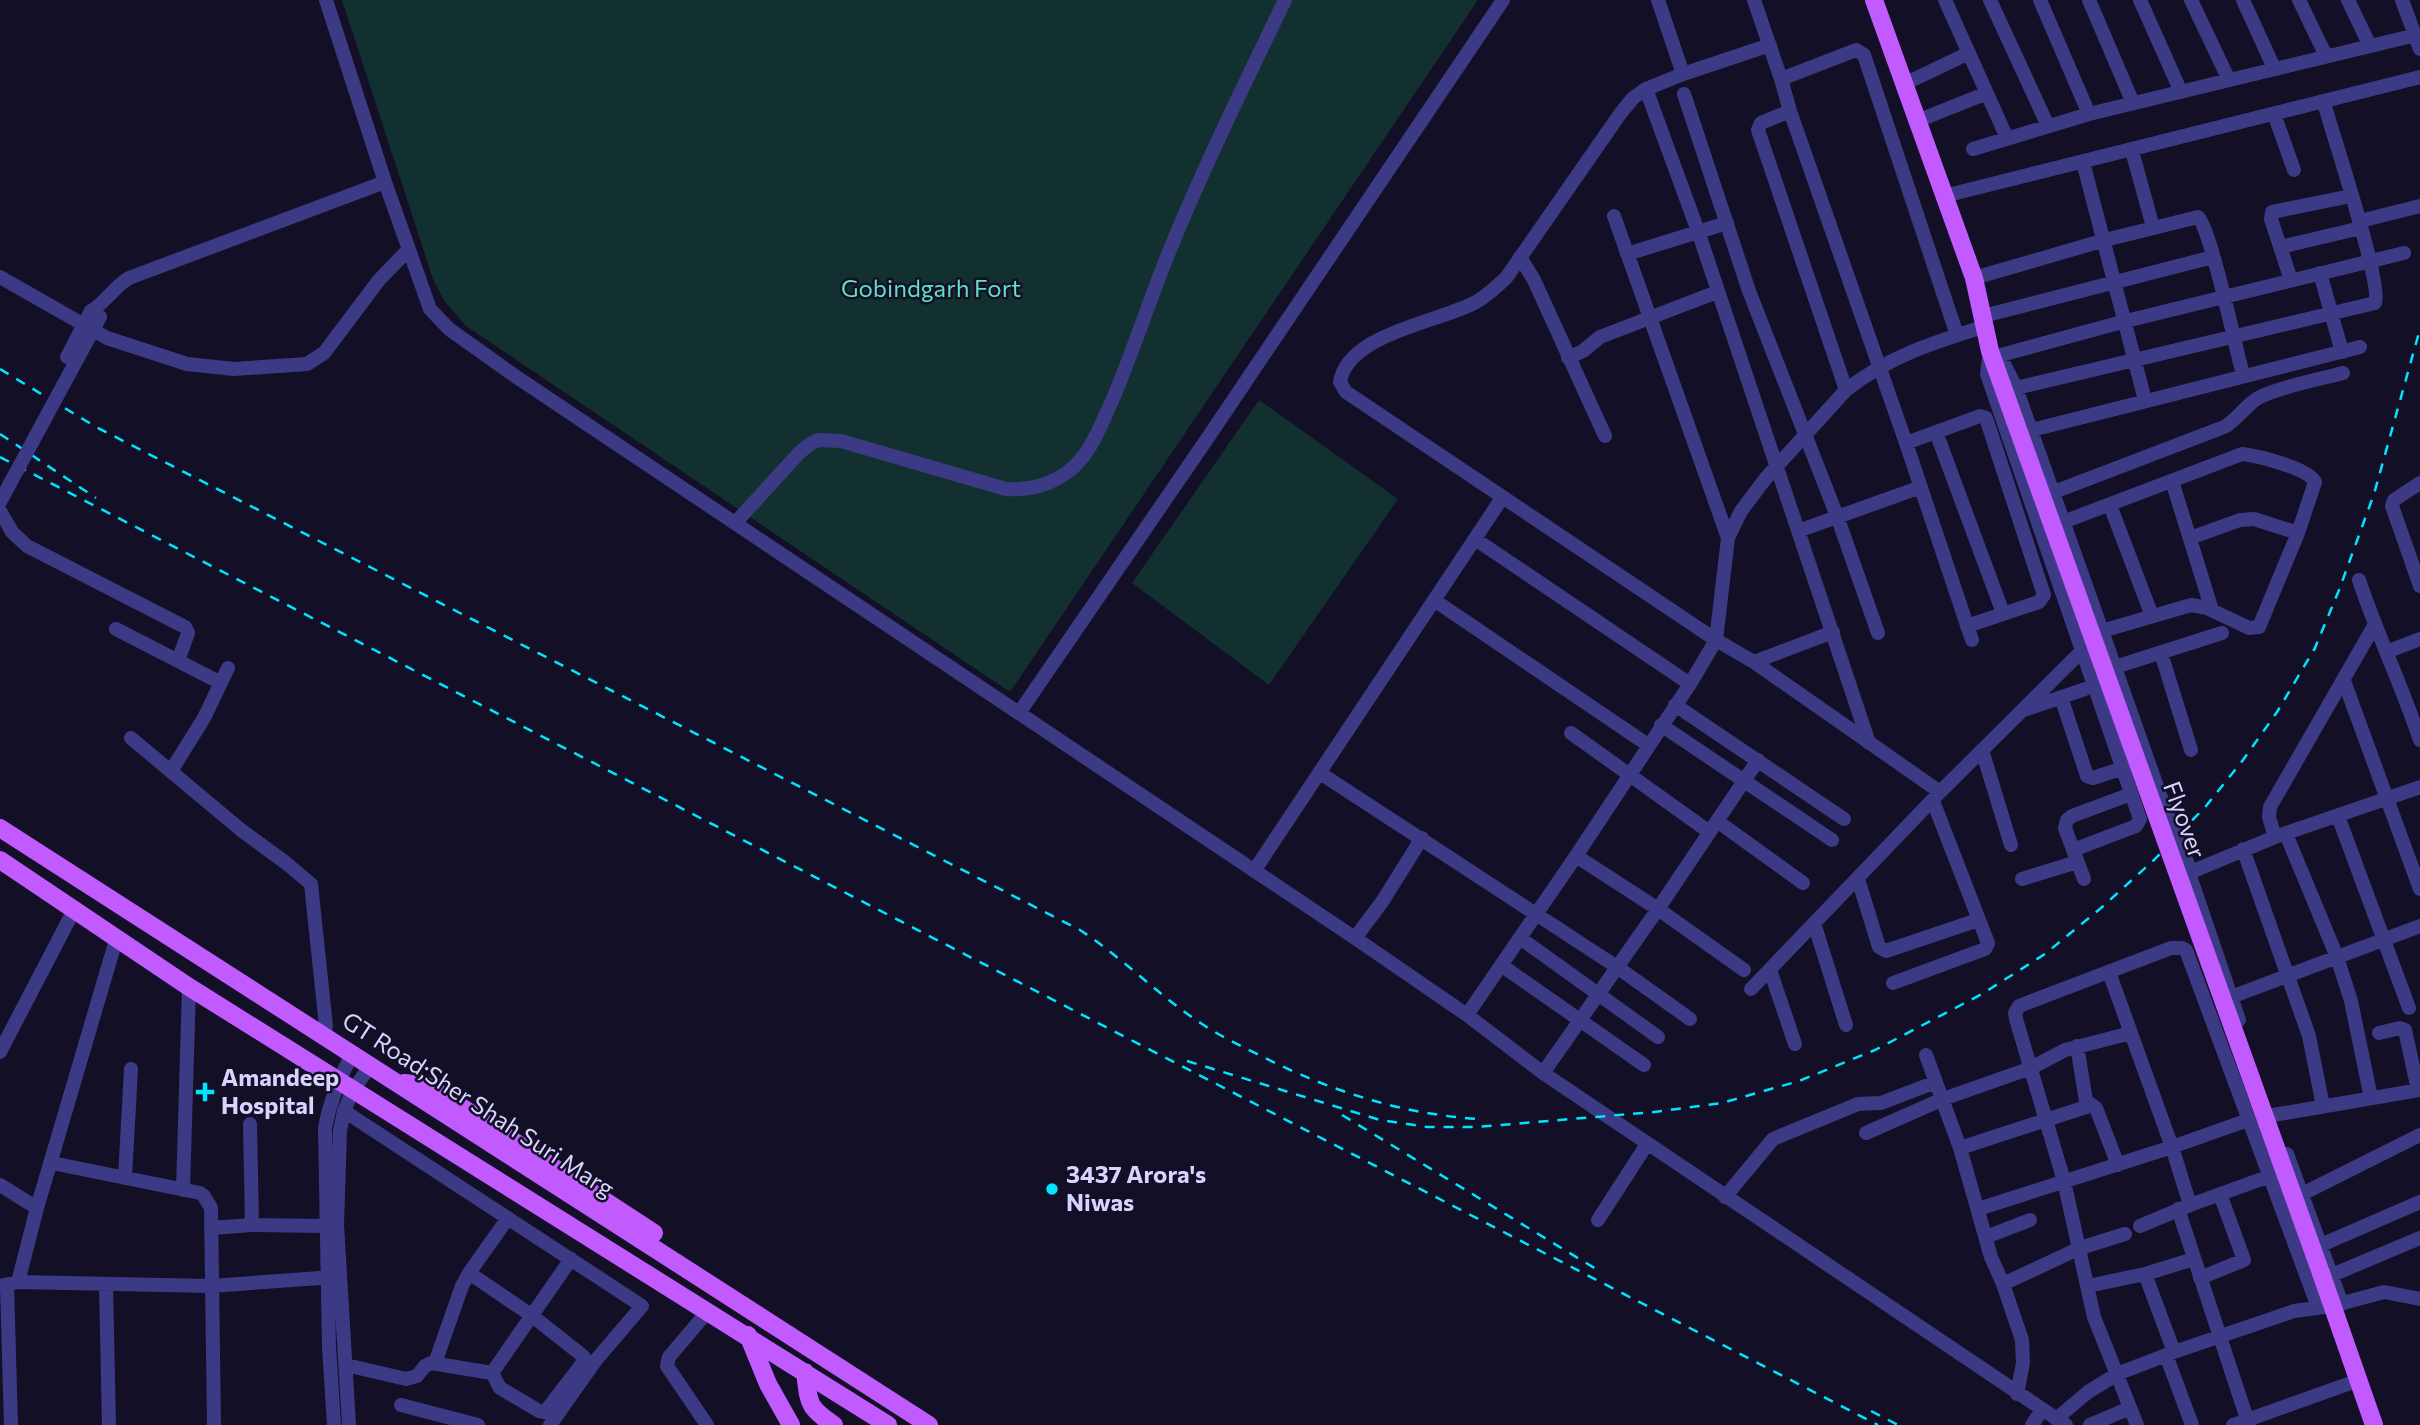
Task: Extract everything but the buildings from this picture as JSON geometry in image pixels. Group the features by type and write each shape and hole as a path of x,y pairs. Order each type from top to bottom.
{"main road":[{"name":"Flyover","path":"1874,0 1974,278 2015,421 2326,1274 2331,1306 2374,1425"},
{"name":"GT Road;Sher Shah Suri Marg","path":"0,828 929,1425"},
{"name":"GT Road;Sher Shah Suri Marg","path":"2,867 888,1425"},
{"path":"397,1082 424,1085 446,1097 947,1425"},
{"path":"737,1301 768,1384 791,1425"},
{"path":"805,1372 811,1407 834,1425"}],"street":[{"path":"326,0 385,182 430,309 449,329 515,376 1355,938 1467,1014 1543,1073 2061,1422 2088,1392 2118,1374 2219,1336 2294,1311 2331,1306 2384,1292 2420,1299"},
{"path":"736,522 799,453 818,440 841,441 1006,489 1023,490 1048,483 1068,471 1082,458 1099,430 1123,375 1203,171 1285,0"},
{"path":"1019,713 1503,0"},
{"path":"1658,0 1683,74"},
{"path":"1754,0 1970,633 2003,613 2039,602 2044,595 1986,418 1980,416 1906,443"},
{"path":"1945,0 2007,138"},
{"path":"1990,0 2048,126"},
{"path":"2040,0 2089,114"},
{"path":"2090,0 2133,103"},
{"path":"2140,0 2180,92"},
{"path":"2191,0 2230,80"},
{"path":"2243,0 2274,68"},
{"path":"2299,0 2326,56"},
{"path":"2348,0 2370,46"},
{"path":"1973,149 2089,114 2274,68 2370,46 2418,42 2402,0"},
{"path":"1770,45 1683,74 1646,89 1633,98 1506,278 1474,304 1371,343 1350,363 1340,382 1346,392 1502,498 1754,663 1869,744 1936,797 1987,939 1985,949 1893,983"},
{"path":"1781,79 1856,50 1864,55 1957,335"},
{"path":"1904,84 1969,53"},
{"path":"1944,196 2420,77"},
{"path":"1646,89 1698,231 1869,744"},
{"path":"1917,121 1987,93"},
{"path":"1684,94 1749,291 1837,516 1878,633"},
{"path":"2016,388 2331,314 2372,304 2377,300 2370,261 2323,103"},
{"path":"1790,111 1761,123 1758,130 1846,390"},
{"path":"2274,114 2294,170"},
{"path":"2132,151 2153,227"},
{"path":"2083,162 2145,400"},
{"path":"0,485 97,311 118,285 129,278 385,182"},
{"path":"2291,280 2271,219 2272,212 2351,196"},
{"path":"2280,247 2420,206"},
{"path":"1614,216 1728,538"},
{"path":"1974,278 2153,227 2198,218 2203,222 2243,375"},
{"path":"1627,254 1727,223"},
{"path":"0,276 107,338 187,364 234,369 307,364 316,360 379,280 409,249"},
{"path":"1994,354 2404,253"},
{"path":"1520,257 1534,280 1605,436"},
{"path":"1467,1014 1576,856 1690,684 1716,640 1728,538 1753,494 1846,390 1878,367 1905,353 1957,335 1985,321 2115,280 2213,257"},
{"path":"2320,273 2342,352"},
{"path":"1569,358 1600,337 1717,292"},
{"path":"0,502 97,311"},
{"path":"2032,430 2360,347"},
{"path":"1994,354 2005,366 2032,430 2164,806 2191,872 2191,879 2231,997 2321,1245 2326,1274 2420,1238"},
{"path":"1994,354 1987,374 2140,819 2139,824 2022,879"},
{"path":"2054,492 2224,427 2262,396 2343,373"},
{"path":"1936,432 2003,613"},
{"path":"1751,989 2020,711 2102,631 2191,605 2212,610 2249,628 2262,625 2315,482 2307,473 2242,454 2063,522"},
{"path":"2172,481 2212,610"},
{"path":"2420,482 2394,500 2392,506 2420,586"},
{"path":"1798,531 1921,487"},
{"path":"1254,871 1502,498"},
{"path":"2110,505 2152,616"},
{"path":"0,511 12,532 27,546 185,627 188,634 178,661"},
{"path":"2190,538 2240,520 2254,519 2298,533"},
{"path":"1475,539 1690,684"},
{"path":"2358,580 2374,626 2414,704 2420,740"},
{"path":"1434,600 1648,745"},
{"path":"2371,1098 2351,1001 2337,957 2281,836 2269,817 2270,807 2374,626"},
{"path":"116,629 220,684"},
{"path":"1754,663 1832,632"},
{"path":"2115,667 2222,633"},
{"path":"2386,652 2420,639"},
{"path":"2161,653 2191,750"},
{"path":"171,771 204,718 228,668"},
{"path":"2344,681 2420,889"},
{"path":"2020,711 2085,689"},
{"path":"2061,697 2087,776 2093,778 2123,768"},
{"path":"1675,705 1844,819"},
{"path":"1661,725 1832,840"},
{"path":"1571,733 1630,774 1803,883"},
{"path":"131,738 241,830 311,884 326,1026 324,1035"},
{"path":"1982,750 2011,845"},
{"path":"1543,1073 1758,761"},
{"path":"1320,773 1617,967 1690,1019"},
{"path":"2191,872 2243,849 2420,787"},
{"path":"2084,879 2065,828 2069,818 2131,794"},
{"path":"2338,816 2409,1008"},
{"path":"1355,938 1382,902 1422,838"},
{"path":"2243,849 2309,1036 2323,1106"},
{"path":"1576,856 1658,909 1744,970"},
{"path":"1858,879 1879,947 1886,951 1978,920"},
{"path":"0,1052 74,910"},
{"path":"1814,923 1846,1025"},
{"path":"2231,997 2420,926"},
{"path":"1520,938 1658,1037"},
{"path":"11,1425 9,1284 51,1163 116,940"},
{"path":"2137,1425 2097,1327 2064,1181 2016,1019 2017,1009 2024,1003 2171,948 2182,948 2189,955 2270,1176 2331,1306"},
{"path":"2189,955 2216,950"},
{"path":"1501,965 1644,1065"},
{"path":"1770,970 1795,1044"},
{"path":"2109,972 2172,1147 2194,1259 2249,1422"},
{"path":"183,1190 189,987"},
{"path":"2273,1115 2419,1090 2405,1030 2400,1028 2379,1032"},
{"path":"1866,1133 1943,1099 2032,1068 2066,1050 2131,1033"},
{"path":"2077,1046 2087,1101 2097,1111 2118,1165"},
{"path":"334,1425 329,1347 340,1131 353,1053"},
{"path":"1926,1055 1960,1148 2023,1352 2017,1394"},
{"path":"349,1425 346,1365 326,1226 325,1128 329,1103 371,1065"},
{"path":"125,1178 131,1069"},
{"path":"1725,1197 1773,1139 1858,1104 1886,1101 1936,1082"},
{"path":"1960,1148 2092,1105"},
{"path":"344,1111 642,1306 596,1360 550,1425"},
{"path":"1978,1209 2248,1120"},
{"path":"250,1125 252,1225"},
{"path":"2302,1194 2420,1135"},
{"path":"1598,1220 1647,1144"},
{"path":"51,1163 204,1196 211,1208 214,1425"},
{"path":"2140,1226 2270,1176"},
{"path":"0,1185 37,1208"},
{"path":"2200,1278 2244,1259 2220,1194"},
{"path":"2321,1245 2420,1202"},
{"path":"435,1363 462,1286 508,1217"},
{"path":"1986,1237 2030,1220"},
{"path":"211,1228 252,1225 326,1226"},
{"path":"2003,1284 2080,1248 2125,1234"},
{"path":"492,1373 570,1259"},
{"path":"2088,1286 2194,1259"},
{"path":"469,1273 531,1315 583,1356 583,1362 545,1412 500,1388 492,1373"},
{"path":"2145,1273 2192,1425"},
{"path":"9,1284 211,1286 334,1277"},
{"path":"106,1284 109,1425"},
{"path":"707,1425 667,1366 669,1357 708,1311"},
{"path":"346,1365 411,1379 418,1376 428,1364 435,1363 492,1373"},
{"path":"2233,1425 2249,1422 2359,1380"},
{"path":"401,1405 478,1425"},
{"path":"2090,1425 2130,1408"},
{"path":"2032,1425 2042,1410"}],"green space":[{"name":"Gobindgarh Fort","path":"342,0 1478,0 1010,692 466,326 445,302 433,279"},
{"path":"1259,400 1398,499 1269,685 1132,583"}],"railway":[{"path":"1187,1061 1380,1120 1427,1127 1477,1127 1654,1112 1722,1103 1799,1081 1875,1050 1982,994 2045,954 2154,860 2206,806 2277,712 2315,648 2339,590 2374,494 2420,329"},
{"path":"0,369 96,427 1080,930 1186,1013 1237,1044 1311,1079 1365,1098 1421,1112 1478,1119"},
{"path":"0,434 96,498"},
{"path":"0,457 1878,1425"},
{"path":"1342,1115 1596,1269"},
{"path":"1871,1411 1898,1425"}],"place":[{"name":"Amandeep Hospital","path":"205,1092"},
{"name":"3437 Arora's Niwas","path":"1052,1189"}]}
